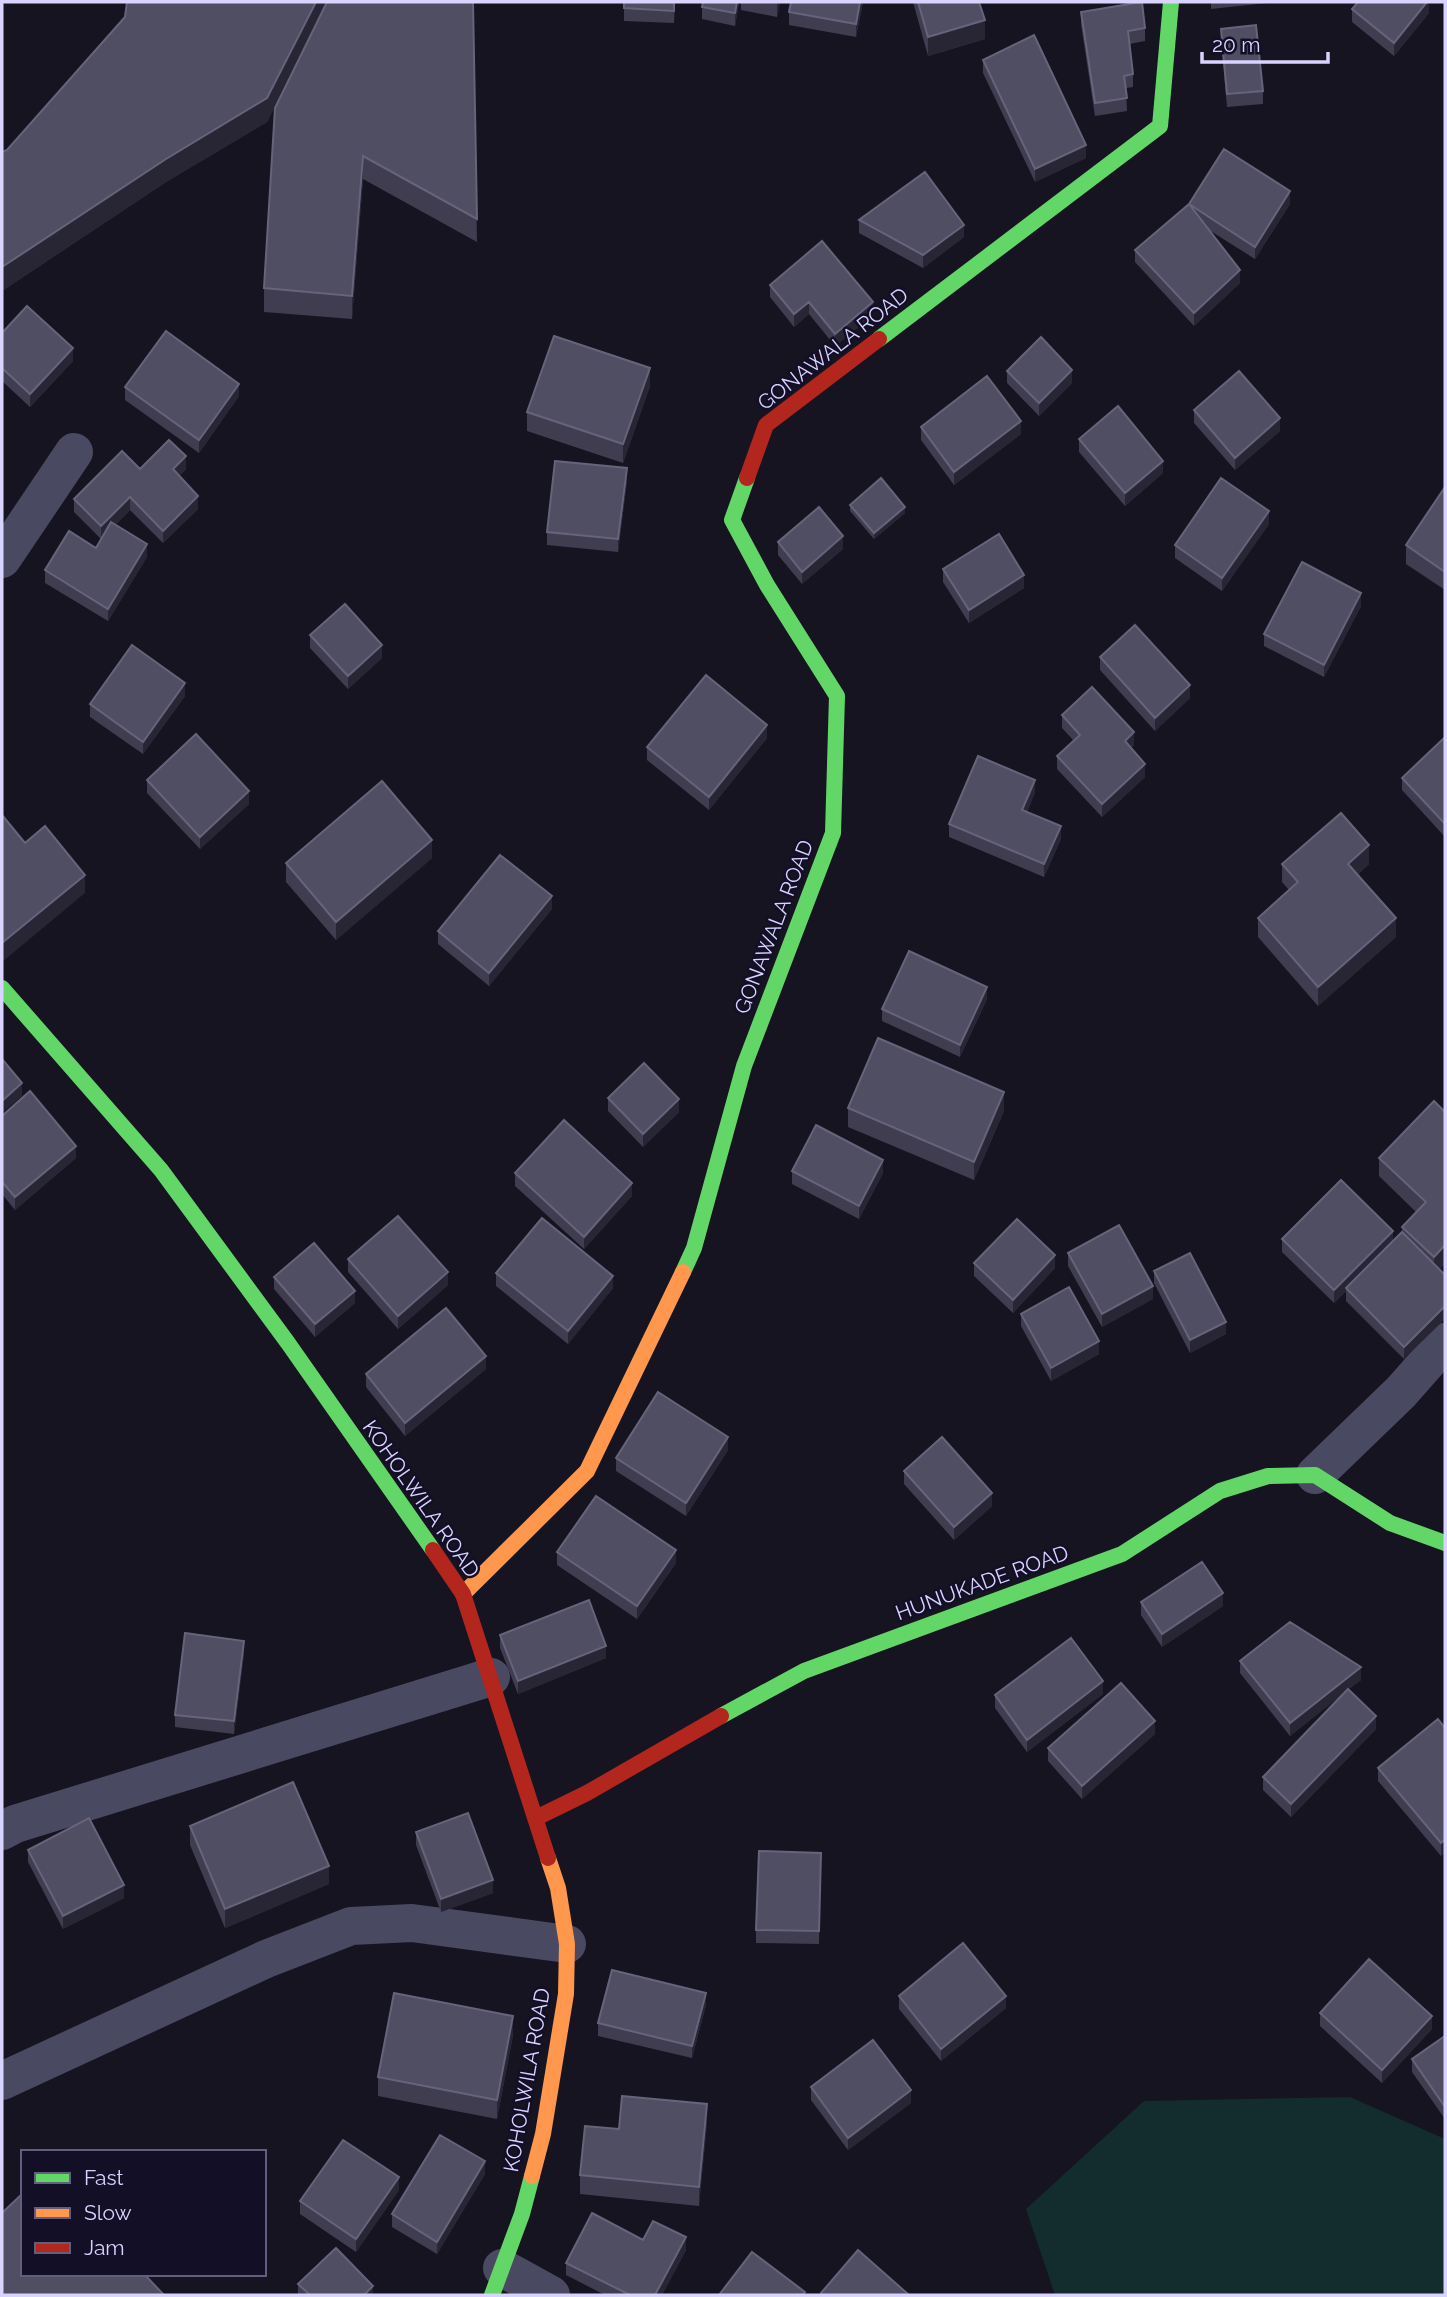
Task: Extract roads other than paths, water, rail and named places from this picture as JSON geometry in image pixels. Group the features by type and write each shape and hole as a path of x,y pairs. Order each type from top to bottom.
{"street":[{"name":"GONAWALA ROAD","path":"463,1594 587,1471 694,1248 744,1066 832,834 837,696 767,585 732,520 766,425 1160,126 1171,2"},
{"path":"2,559 74,452"},
{"name":"KOHOLWILA ROAD","path":"2,988 161,1170 288,1343 381,1481 463,1594 558,1888 567,1944 566,1994 543,2134 522,2214 497,2282"},
{"path":"1445,1342 1401,1392 1315,1475 1390,1523 1445,1543"},
{"name":"HUNUKADE ROAD","path":"536,1818 587,1793 650,1754 804,1671 1122,1555 1220,1491 1268,1476 1315,1475"},
{"path":"2,1831 28,1820 491,1677"},
{"path":"2,2081 254,1964 351,1926 412,1923 567,1944"},
{"path":"497,2282 551,2295"}]}
